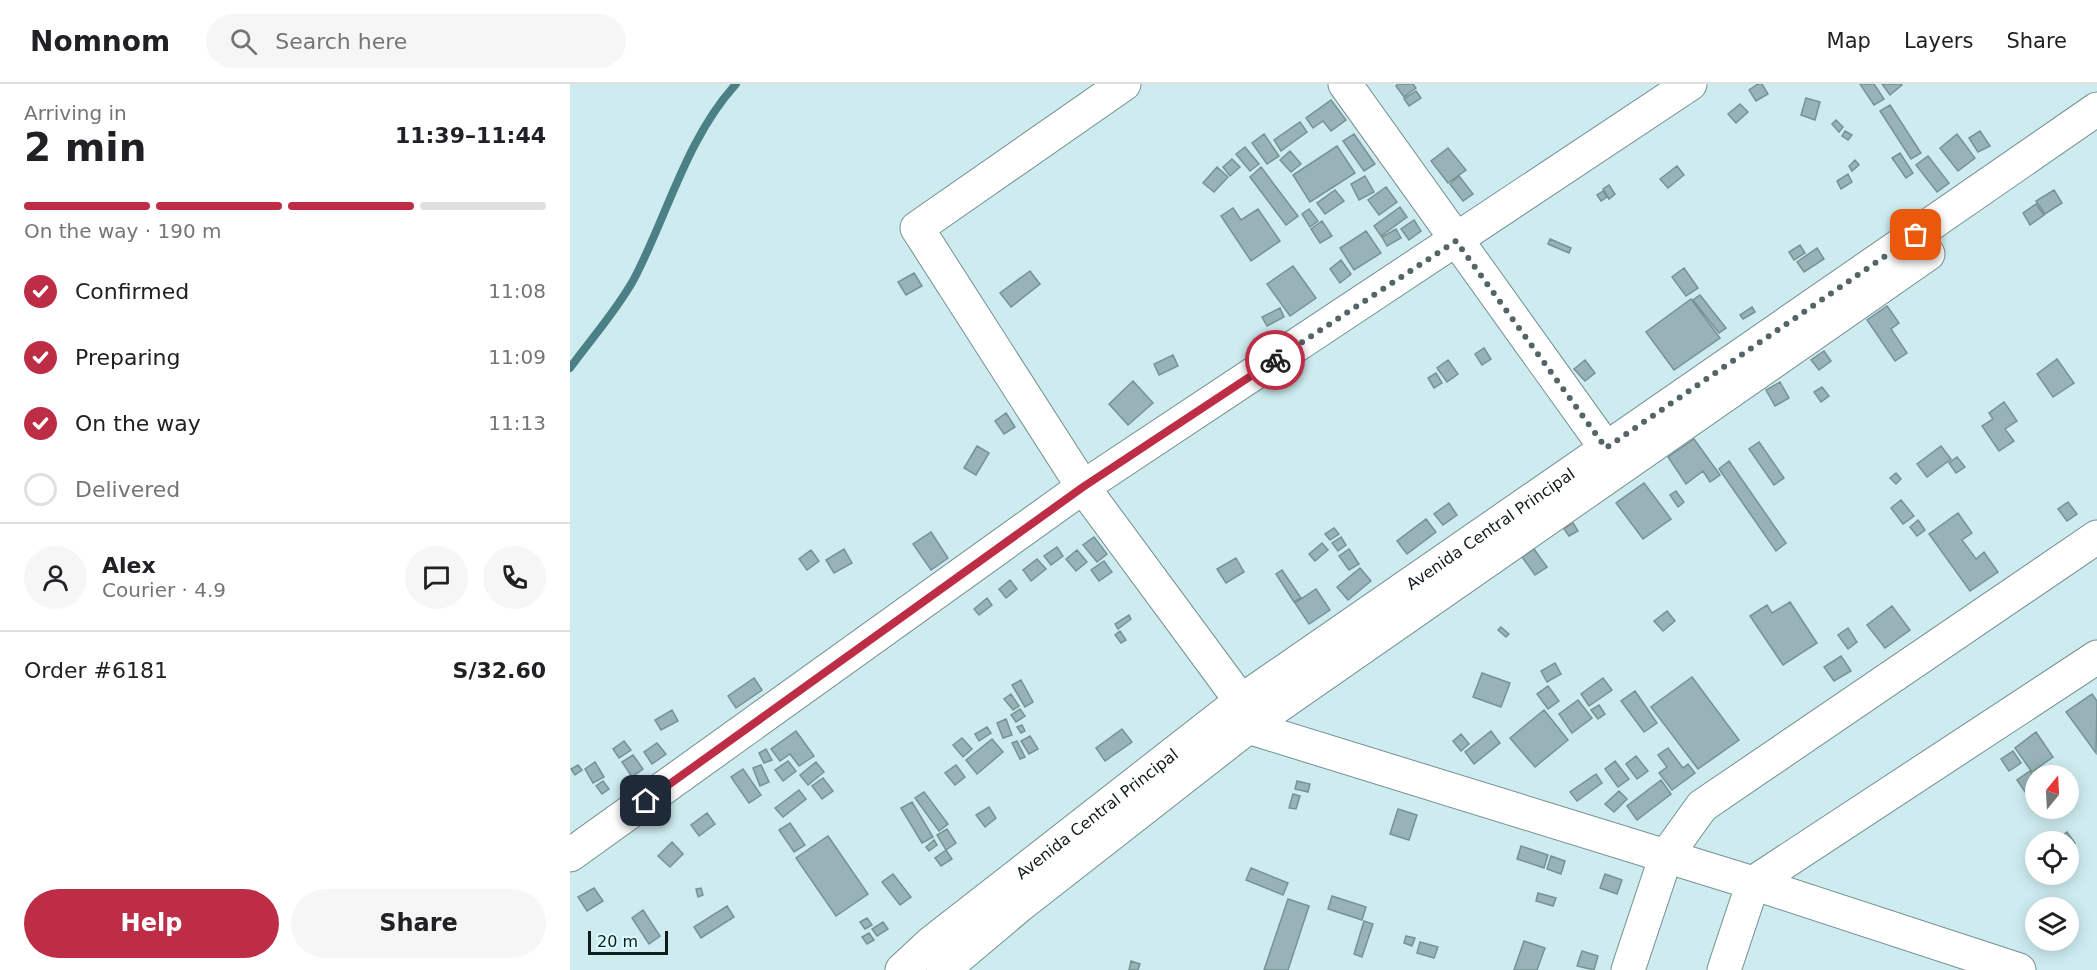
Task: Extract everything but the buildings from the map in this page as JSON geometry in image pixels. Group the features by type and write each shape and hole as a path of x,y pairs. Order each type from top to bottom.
{"street":[{"path":"1124,84 917,228 1083,487 1245,714 1666,856 1753,882 2019,970"},
{"path":"1345,84 1613,458"},
{"path":"570,855 1083,487 1690,84"},
{"name":"Avenida Central Principal","path":"902,970 931,943 1245,714 1613,458 2097,109"},
{"name":"Avenida Central Principal","path":"1613,458 2097,136"},
{"path":"1628,970 1666,856 1702,806 2097,537"},
{"path":"1724,970 1753,882 2097,657"},
{"name":"Avenida Central Principal","path":"953,968 1245,714"}],"waterway":[{"path":"570,368 627,291 691,153 704,129 736,84"}],"way so far":[{"path":"1275,360 1456,241 1606,448 1916,235"}],"route":[{"path":"646,801 1083,487 1275,360"}]}
